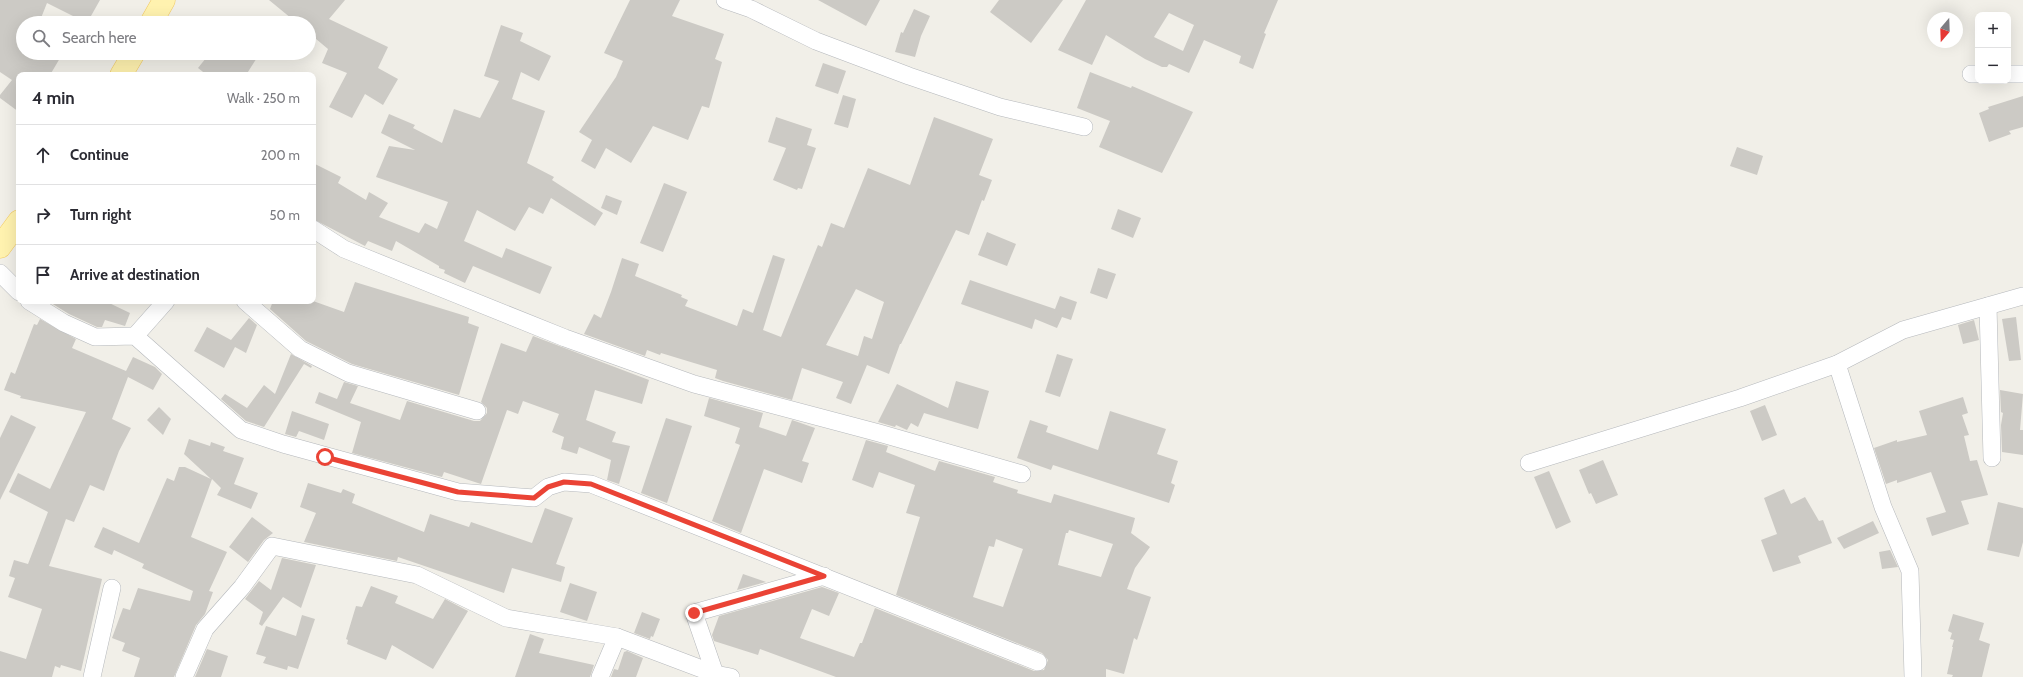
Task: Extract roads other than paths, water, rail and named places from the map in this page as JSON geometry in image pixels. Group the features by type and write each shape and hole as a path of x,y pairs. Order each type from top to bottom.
{"main road":[{"path":"155,16 164,0"},
{"path":"123,72 130,60"},
{"path":"0,248 16,225"}],"street":[{"path":"725,0 752,9 816,41 909,76 1000,107 1084,126"},
{"path":"2011,74 2023,74"},
{"path":"316,231 344,249 565,338 694,384 878,433 1022,474"},
{"path":"0,273 16,289"},
{"path":"1529,464 1740,398 1837,364 1903,330 2023,296"},
{"path":"34,304 64,323 95,337 135,336 241,430 276,442 458,492 534,498 548,487 564,482 591,484 1038,662"},
{"path":"135,336 163,304"},
{"path":"249,304 300,348 348,373 478,411"},
{"path":"1988,306 1992,458"},
{"path":"1837,364 1882,507 1910,571 1913,677"},
{"path":"184,677 204,629 242,587 272,546 417,575 506,618 617,637 719,676"},
{"path":"719,676 694,613 824,576"},
{"path":"92,677 112,588"},
{"path":"600,677 617,637"}]}
